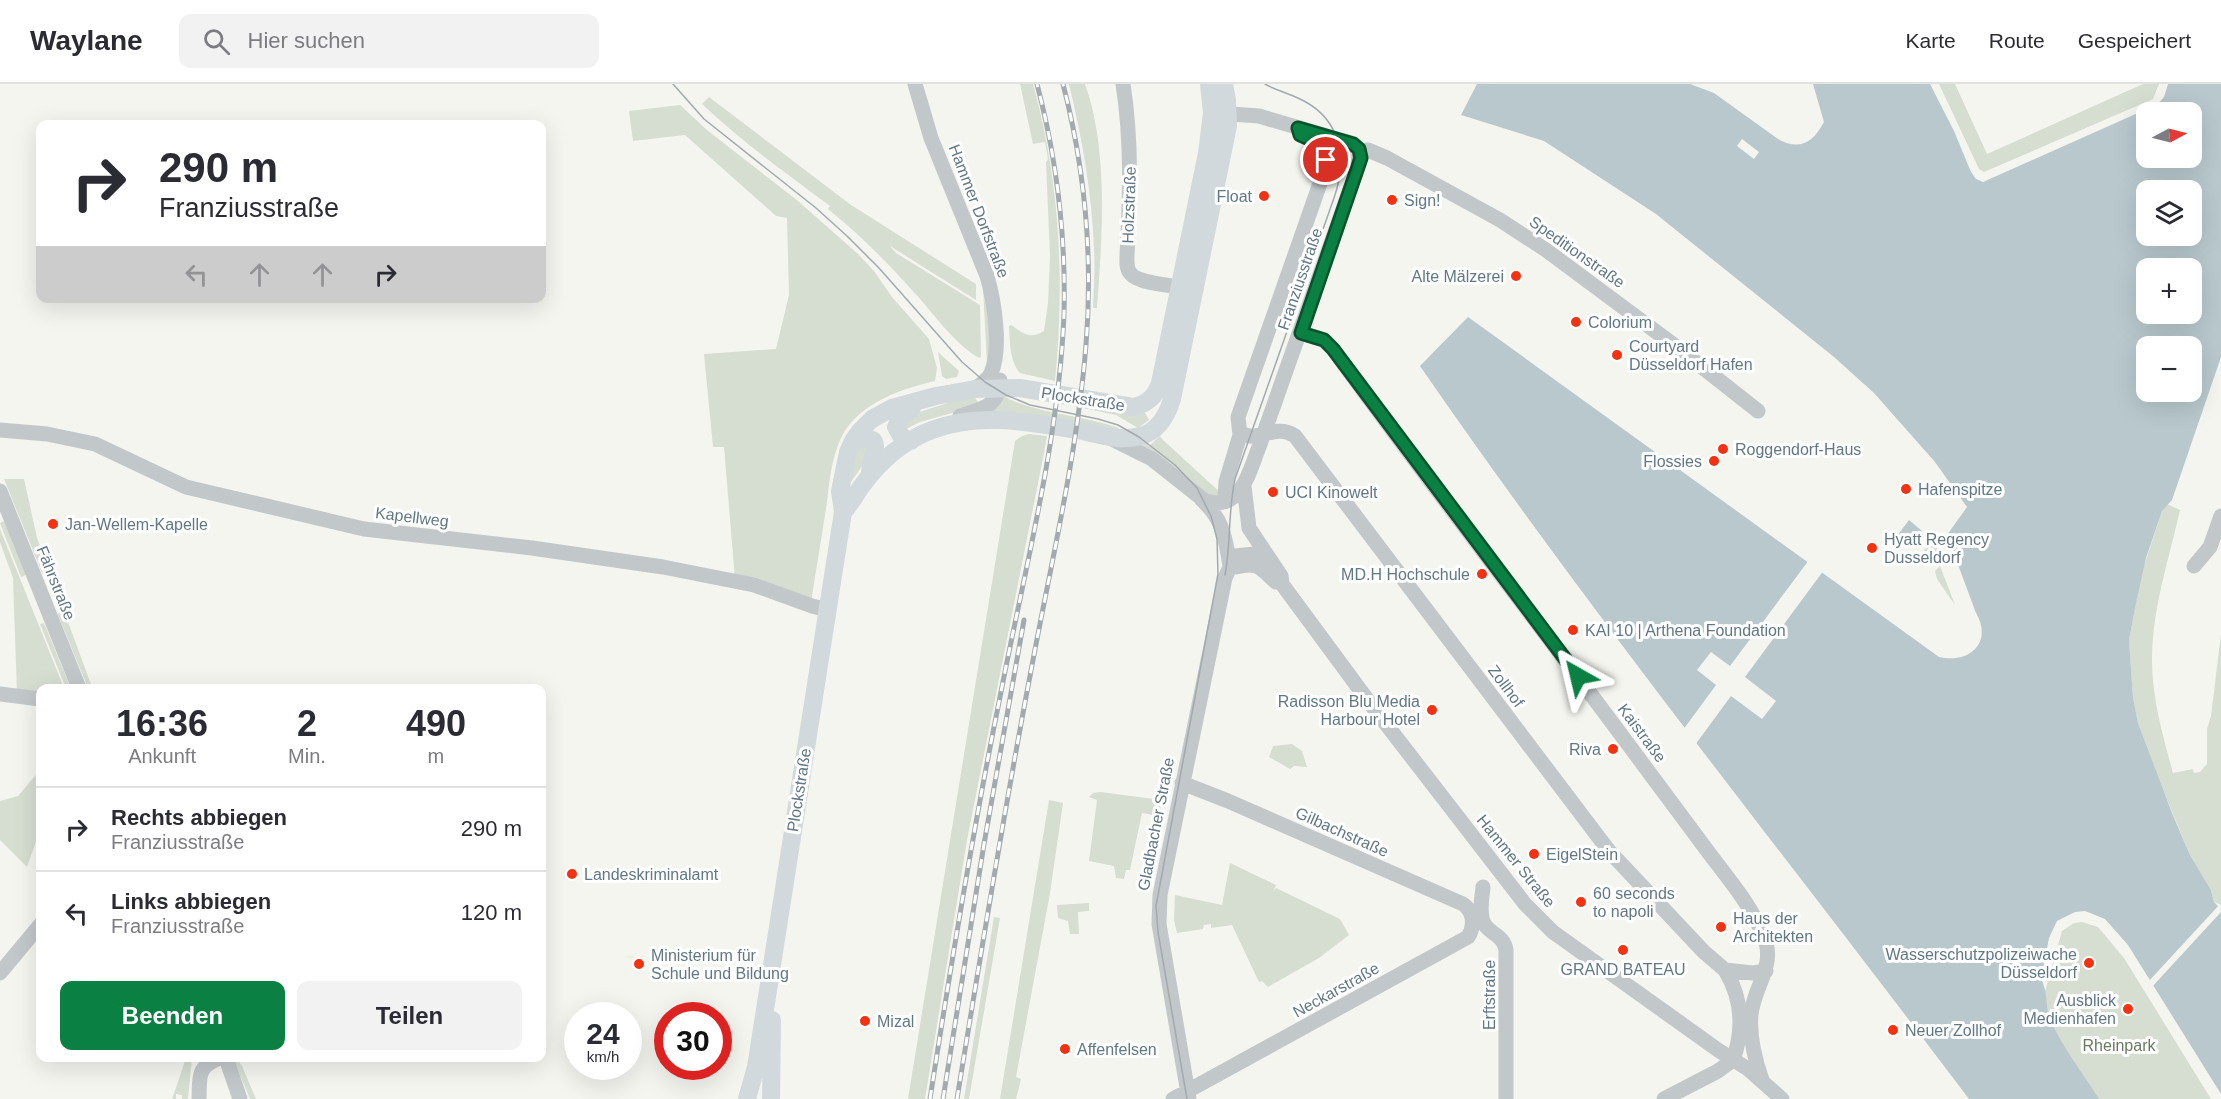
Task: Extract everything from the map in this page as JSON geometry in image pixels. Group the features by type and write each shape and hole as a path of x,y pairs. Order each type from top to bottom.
{"main road":[{"path":"1105,436 1130,438 1145,435 1158,426 1166,415 1172,399 1187,288 1228,126 1220,113 1209,84"},
{"path":"1220,113 1224,84"},
{"name":"Plockstraße","path":"747,1099 756,1067 843,512 840,491 848,452 853,441 872,419 892,408 975,389 1020,388 1128,407 1145,403 1158,388 1187,288"},
{"path":"911,441 901,436 896,426 902,415 911,410 915,402"},
{"name":"Plockstraße","path":"843,512 852,504 870,475 895,451 920,435 947,424 1008,420 1105,436"},
{"name":"Plockstraße","path":"853,441 867,438 875,445 875,452 870,462 870,475"},
{"path":"768,989 772,1013 771,1099"},
{"name":"Plockstraße","path":"756,1067 757,1099"}],"street":[{"name":"Hammer Dorfstraße","path":"915,84 926,123 987,276 993,297 1000,387"},
{"name":"Holzstraße","path":"1123,84 1129,130 1130,163 1128,270 1141,280 1187,288"},
{"path":"1220,113 1259,116 1358,146 1360,151"},
{"path":"1298,128 1300,135 1311,139 1322,148 1326,160 1325,172"},
{"name":"Franziusstraße","path":"1225,501 1227,482 1240,432 1238,417 1325,172 1336,144 1341,141 1346,142"},
{"name":"Speditionstraße","path":"1360,151 1368,150 1387,158 1510,226 1586,279 1758,411"},
{"name":"Franziusstraße","path":"1267,558 1249,528 1244,486 1301,333 1359,164 1360,151"},
{"name":"Kaistraße","path":"1301,333 1324,340 1333,349 1739,894 1766,942 1769,955 1751,1016 1751,1035 1762,1080"},
{"name":"Hammer Dorfstraße","path":"975,389 991,375 998,361"},
{"path":"998,361 1006,379 1020,388"},
{"path":"947,424 962,415 975,413 987,406 994,399 1000,387"},
{"name":"Kapellweg","path":"0,430 47,434 94,444 186,487 364,529 532,548 663,567 754,585 828,610"},
{"name":"Zollhof","path":"1263,433 1283,430 1295,436 1609,851 1704,952 1725,970 1734,987 1739,1006 1738,1042 1733,1060"},
{"path":"1240,432 1250,437 1263,433"},
{"name":"Plockstraße","path":"1105,436 1152,459 1201,500"},
{"path":"1201,500 1211,503 1225,501 1235,496 1244,486"},
{"name":"Fährstraße","path":"0,491 77,684"},
{"path":"1201,500 1214,511 1223,527 1230,566"},
{"path":"2194,566 2210,547 2221,516"},
{"path":"1230,566 1233,559 1241,554 1254,554 1267,558"},
{"name":"Hammer Straße","path":"1267,558 1281,576 1282,584 1369,702 1525,904 1553,932 1762,1080 1782,1099"},
{"name":"Hammer Straße","path":"1230,566 1256,565 1282,584"},
{"name":"Gladbacher Straße","path":"1188,1096 1159,924 1159,908 1223,584 1230,566"},
{"path":"0,694 36,698"},
{"name":"Gilbachstraße","path":"1182,783 1463,904"},
{"path":"1463,904 1500,873"},
{"name":"Erftstraße","path":"1483,887 1481,913 1483,921 1487,928 1503,940 1506,950 1506,1099"},
{"name":"Neckarstraße","path":"1188,1096 1468,937 1472,932 1473,920 1468,908 1463,904"},
{"path":"0,973 36,930"},
{"path":"1725,970 1753,973 1766,971"},
{"path":"1664,1099 1718,1071 1733,1060"},
{"path":"199,1099 202,1069 209,1062"},
{"path":"227,1062 240,1099"},
{"path":"230,1099 234,1082"},
{"path":"1173,1099 1188,1096"}],"green space":[{"path":"1020,84 1033,84 1049,157 1054,194 1060,269 1055,381 1020,373 1012,357 1010,344 1009,326 1011,325 1031,335 1044,331 1050,256 1046,162 1048,159 1045,142 1033,144"},
{"path":"1069,84 1085,84 1098,137 1102,224 1097,308 1093,308 1094,255 1089,186"},
{"path":"1939,84 1955,84 1987,154 2143,84 2159,84 2153,99 2136,102 2136,106 1984,172 1979,169"},
{"path":"709,97 851,205 976,284 976,300 890,246 896,253 980,305 981,357 969,351 951,335 881,257 828,209 830,206 749,145 702,104"},
{"path":"680,105 707,130 798,201 858,254 929,339 937,368 935,381 905,389 877,402 852,421 843,433 832,468 811,603 735,579 724,447 713,447 704,354 776,349 789,295 787,218 776,216 685,135 633,141 629,111"},
{"path":"983,287 990,336 987,364"},
{"path":"938,352 959,371 957,377 946,379 942,376"},
{"path":"973,395 980,405 920,422 906,429 906,418 913,414"},
{"path":"1001,395 1044,411 1119,428 1118,431 994,414 992,408"},
{"path":"1070,405 1131,414 1145,413 1149,420 1138,428 1116,415"},
{"path":"1029,434 1047,436 1044,453 967,840 925,1099 908,1099 1015,441"},
{"path":"1160,436 1222,494 1214,499 1140,445 1146,443 1149,446"},
{"path":"866,446 867,459 849,485 857,449"},
{"path":"4,479 24,479 37,538 91,684 86,684 58,615 59,610 46,576 42,573"},
{"path":"2167,504 2180,510 2155,622 2152,660 2154,689 2173,773 2193,769 2194,773 2200,772 2207,764 2207,729 2211,716 2221,634 2221,905 2214,902 2211,890 2190,855 2138,723 2133,699 2129,640 2141,575 2162,511"},
{"path":"4,521 26,575 21,577 0,523"},
{"path":"0,529 62,684 36,684 36,696 17,694 13,578 0,542"},
{"path":"1934,539 1941,559 1933,565 1925,563 1919,556"},
{"path":"1940,566 1955,605 1937,579 1935,571"},
{"path":"44,623 69,684 64,684 40,624"},
{"path":"1292,744 1302,751 1307,767 1294,766 1290,769 1269,757 1273,746"},
{"path":"36,775 36,841 27,867 0,840 0,801 18,796"},
{"path":"1093,793 1162,800 1159,816 1142,813 1130,870 1126,870 1124,879 1116,878 1114,866 1089,861 1097,800 1089,797"},
{"path":"1049,800 1063,803 1050,893 1016,1077 1021,1079 1016,1099 1000,1099"},
{"path":"1230,863 1276,885 1273,892 1276,888 1340,919 1349,935 1319,958 1268,987 1262,981 1259,982 1232,925 1211,928 1211,924 1204,925 1203,929 1177,933 1174,920 1175,895 1222,905"},
{"path":"1089,903 1089,911 1078,912 1079,934 1070,934 1068,921 1058,918 1057,905"},
{"path":"994,917 1000,918 969,1099 964,1099"},
{"name":"Rheinpark","path":"2082,922 2098,927 2124,958 2211,1099 2094,1099 2048,1023 2042,1002 2062,931 2074,923"},
{"path":"185,1062 192,1062 188,1099 182,1099 182,1095 176,1094 176,1099 172,1099"},
{"path":"235,1062 239,1062 242,1066 256,1099 250,1099"}],"shaded area":[{"path":"1477,84 1690,84 1714,93 1778,139 1786,143 1799,144 1810,140 1824,122 1813,84 1930,84 1954,131 1971,172 1976,179 1983,182 2136,114 2136,168 2202,168 2202,102 2160,102 2164,97 2168,84 2221,84 2221,357 2172,500 2162,511 2146,558 2129,640 2133,698 2138,723 2190,855 2211,890 2214,902 2221,909 2221,1094 2128,945 2105,919 2085,911 2075,912 2057,921 2049,938 2041,979 2045,988 2050,1019 2099,1099 1969,1099 1621,644 1486,460 1420,366 1468,317 1939,657 1960,657 1969,654 1980,642 1981,624 1947,535 1967,507 1935,462 1874,393 1834,357 1656,214 1544,141 1461,115"},
{"path":"1909,520 1922,531 1910,547 1897,536"}],"pier":[{"path":"1742,139 1759,152 1754,159 1737,146"},
{"path":"1809,560 1824,570 1745,677 1776,701 1762,719 1731,696 1695,745 1683,730 1716,685 1697,670 1711,652 1730,666"},
{"path":"2220,904 2221,912 2151,988 2148,982"}],"tram line":[{"path":"673,84 704,119 816,208 847,236 879,268 962,362 985,382 1006,395 1030,405 1118,425 1139,437 1175,465 1197,488 1211,516 1217,539 1218,574 1156,906 1158,932 1187,1099"},
{"path":"1225,575 1235,479 1334,198 1340,170 1338,143 1327,119 1304,101 1265,84"}],"railway":[{"path":"930,1099 981,797 1048,458 1061,362 1064,314 1062,227 1050,141 1037,84"},
{"path":"957,1099 1010,782 1070,470 1082,387 1088,312 1088,247 1077,148 1063,84"},
{"path":"943,1099 984,844 1024,620"}],"place":[{"name":"Float","path":"1264,196"},
{"name":"Sign!","path":"1392,200"},
{"name":"Alte Mälzerei","path":"1516,276"},
{"name":"Colorium","path":"1576,322"},
{"name":"Courtyard Düsseldorf Hafen","path":"1617,355"},
{"name":"Roggendorf-Haus","path":"1723,449"},
{"name":"Flossies","path":"1714,461"},
{"name":"Hafenspitze","path":"1906,489"},
{"name":"UCI Kinowelt","path":"1273,492"},
{"name":"Jan-Wellem-Kapelle","path":"53,524"},
{"name":"Hyatt Regency Dusseldorf","path":"1872,548"},
{"name":"MD.H Hochschule","path":"1482,574"},
{"name":"KAI 10 | Arthena Foundation","path":"1573,630"},
{"name":"Radisson Blu Media Harbour Hotel","path":"1432,710"},
{"name":"Riva","path":"1613,749"},
{"name":"EigelStein","path":"1534,854"},
{"name":"Landeskriminalamt","path":"572,874"},
{"name":"60 seconds to napoli","path":"1581,902"},
{"name":"Haus der Architekten","path":"1721,927"},
{"name":"GRAND BATEAU","path":"1623,950"},
{"name":"Wasserschutzpolizeiwache Düsseldorf","path":"2089,963"},
{"name":"Ministerium für Schule und Bildung","path":"639,964"},
{"name":"Ausblick Medienhafen","path":"2128,1009"},
{"name":"Mizal","path":"865,1021"},
{"name":"Neuer Zollhof","path":"1893,1030"},
{"name":"Affenfelsen","path":"1065,1049"}],"route":[{"path":"1326,160 1318,143 1300,135 1298,128 1358,146 1361,158 1301,333 1324,340 1333,349 1578,676"}]}
